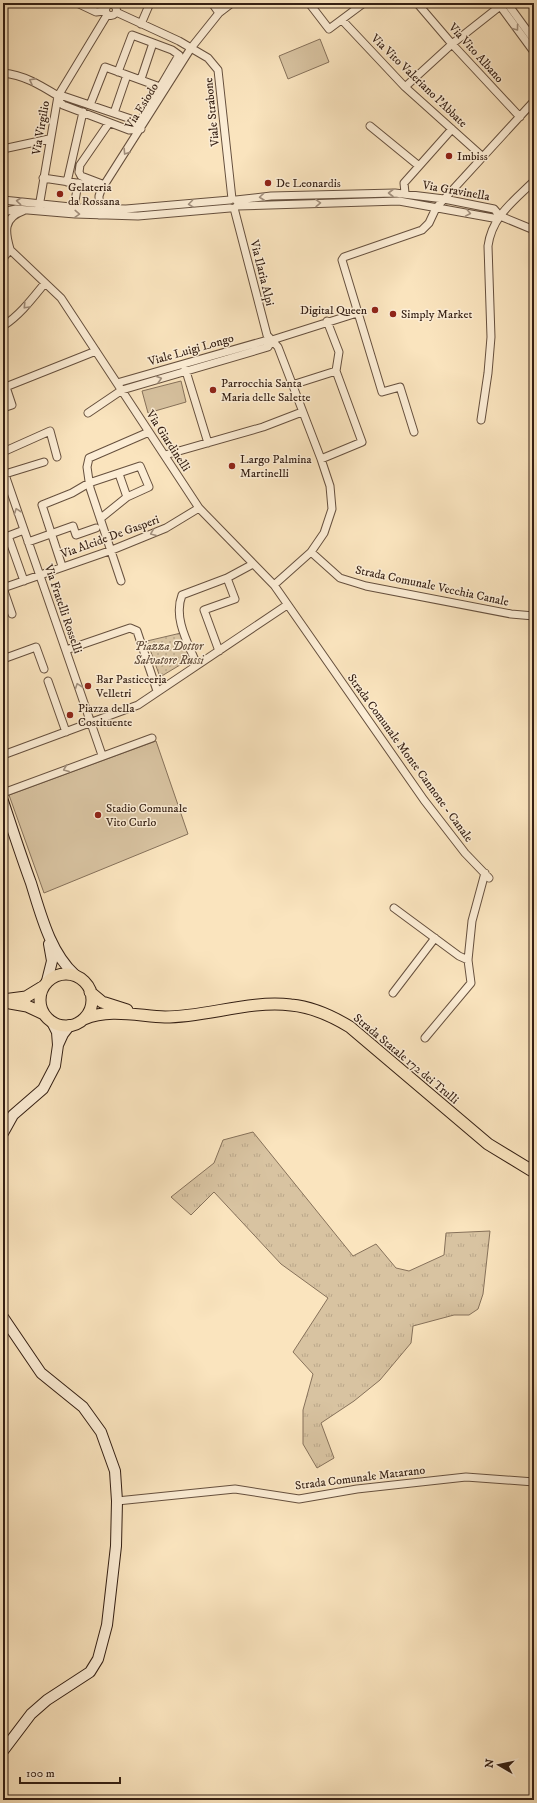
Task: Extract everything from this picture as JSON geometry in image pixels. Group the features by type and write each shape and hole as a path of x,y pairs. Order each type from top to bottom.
{"main road":[{"path":"3,1001 26,997 46,983 63,974 75,976"},
{"name":"Strada Statale 172 dei Trulli","path":"75,976 84,982 90,992 102,1002 108,1005 151,1016"},
{"path":"44,1014 40,1003 41,991 46,983"},
{"path":"84,1018 92,1003 90,992"},
{"path":"3,1001 27,1006 44,1014 52,1022 63,1026 70,1025"},
{"name":"Strada Statale 172 dei Trulli","path":"70,1025 84,1018 101,1013 178,1016 265,1005 291,1004 312,1009 333,1017 350,1027 488,1144 534,1172"}],"street":[{"path":"77,3 96,12 106,13 110,16 116,12 112,4 106,8 106,13"},
{"path":"141,24 150,3"},
{"path":"212,3 219,13"},
{"name":"Via Esiodo","path":"99,212 99,196 103,186 141,129 191,48 219,13 232,3"},
{"path":"309,3 330,30 364,3"},
{"name":"Via Vito Albano","path":"417,3 452,44 520,117"},
{"path":"406,87 452,44 502,4"},
{"path":"502,4 534,40"},
{"path":"502,4 534,52"},
{"name":"Viale Strabone","path":"116,12 191,48 208,58 218,70 233,203"},
{"name":"Via Virgilio","path":"39,211 49,139 58,96 106,13"},
{"name":"Via Vito Valeriano l'Abbate","path":"342,20 406,87 483,157"},
{"path":"118,72 132,34 153,43 141,79"},
{"name":"Via Esiodo","path":"140,120 179,55 172,50 153,43"},
{"path":"90,105 104,67 160,87"},
{"path":"3,73 16,74 29,79 58,96 63,96 131,119 141,129"},
{"path":"114,113 128,75"},
{"path":"58,96 63,105 129,130 141,129"},
{"path":"414,432 400,387 382,392 342,260 344,257 422,230 429,223 436,208 534,101"},
{"path":"67,182 83,112"},
{"path":"79,172 80,165 109,123"},
{"path":"370,126 419,166"},
{"path":"405,193 404,183 452,129"},
{"path":"3,149 49,139"},
{"path":"70,170 79,172 81,176 103,186"},
{"path":"43,178 103,186"},
{"path":"481,420 488,373 491,337 488,246 490,234 500,216 534,181"},
{"path":"74,207 78,183"},
{"name":"Via Gravinella","path":"3,212 16,209 99,212 233,203 399,201 493,218 500,216 494,208 405,193 271,196 233,203"},
{"name":"Via Gravinella","path":"3,200 74,207 99,212"},
{"name":"Via Ilaria Alpi","path":"233,203 267,335 278,347 330,486 332,509 324,533 311,552 274,585"},
{"path":"3,258 10,250 5,234 7,224 16,214 28,210"},
{"path":"500,216 534,230"},
{"name":"Via Giardinelli","path":"3,243 61,298 199,508 274,585 318,648"},
{"path":"3,326 13,319 27,305 45,283"},
{"name":"Viale Luigi Longo","path":"117,383 264,340 272,340 327,321 357,313"},
{"path":"321,459 362,442 336,371 339,352 327,321"},
{"name":"Viale Luigi Longo","path":"88,414 122,390 268,346 272,340"},
{"path":"3,408 12,405 4,388 96,351"},
{"path":"184,363 208,443"},
{"path":"292,385 336,371"},
{"path":"165,455 263,427 302,412"},
{"path":"3,452 50,431 58,457"},
{"path":"122,581 89,483 87,467 89,458 149,432"},
{"path":"4,472 44,462"},
{"path":"62,566 42,505 72,493 89,483 140,466 149,487 127,497 100,518"},
{"name":"Via Fratelli Rosselli","path":"4,472 102,755"},
{"path":"119,474 127,497"},
{"name":"Via Alcide De Gasperi","path":"3,588 62,566 112,550 166,528 199,508"},
{"path":"28,542 73,526 76,535 96,528"},
{"path":"24,530 6,537 24,581"},
{"name":"Strada Comunale Vecchia Canale","path":"311,552 340,578 366,586 511,614 534,616"},
{"path":"197,665 182,628 178,613 182,595 227,578 253,564"},
{"path":"219,651 204,610 235,599 227,578"},
{"path":"3,588 12,614"},
{"path":"3,755 138,705 287,605"},
{"path":"66,650 130,628 137,632 157,691"},
{"path":"3,659 36,647 44,669"},
{"name":"Strada Comunale Monte Cannone - Canale","path":"318,648 424,800 465,852 487,876 472,921 468,960"},
{"path":"48,681 66,732"},
{"path":"3,793 102,755 152,738"},
{"path":"3,801 46,928 60,958 75,976"},
{"path":"394,908 459,956 468,960 471,983 425,1038"},
{"path":"46,928 52,961 46,983"},
{"path":"393,993 435,938"},
{"path":"3,1133 13,1115 44,1089 55,1066 58,1045 57,1032 52,1022"},
{"path":"58,1045 63,1034 70,1025"},
{"path":"3,1317 41,1373 83,1407 101,1432 115,1471 117,1500 116,1546 107,1625 98,1659 90,1672 47,1700 31,1714 3,1751"},
{"name":"Strada Comunale Matarano","path":"117,1500 235,1489 299,1499 357,1490 466,1477 534,1482"}],"green space":[{"path":"320,39 329,62 288,79 279,56"},
{"path":"181,381 186,402 148,413 142,391"},
{"name":"Piazza Dottor Salvatore Russi","path":"181,633 190,659 160,677 147,641"},
{"name":"Stadio Comunale Vito Curlo","path":"156,741 188,834 44,893 9,795"},
{"path":"253,1132 353,1256 376,1244 396,1268 409,1271 444,1255 446,1233 490,1231 483,1294 478,1309 469,1315 454,1315 413,1326 411,1343 380,1380 354,1401 321,1423 334,1458 317,1468 303,1444 303,1410 313,1374 293,1352 328,1298 281,1264 214,1192 191,1215 171,1197 214,1163 223,1140"}],"place":[{"name":"Imbiss","path":"449,156"},
{"name":"De Leonardis","path":"268,183"},
{"name":"Gelateria da Rossana","path":"60,194"},
{"name":"Digital Queen","path":"375,310"},
{"name":"Simply Market","path":"393,314"},
{"name":"Parrocchia Santa Maria delle Salette","path":"213,390"},
{"name":"Largo Palmina Martinelli","path":"232,466"},
{"name":"Bar Pasticceria Velletri","path":"88,686"},
{"name":"Piazza della Costituente","path":"70,715"},
{"name":"Stadio Comunale Vito Curlo","path":"98,815"}]}
